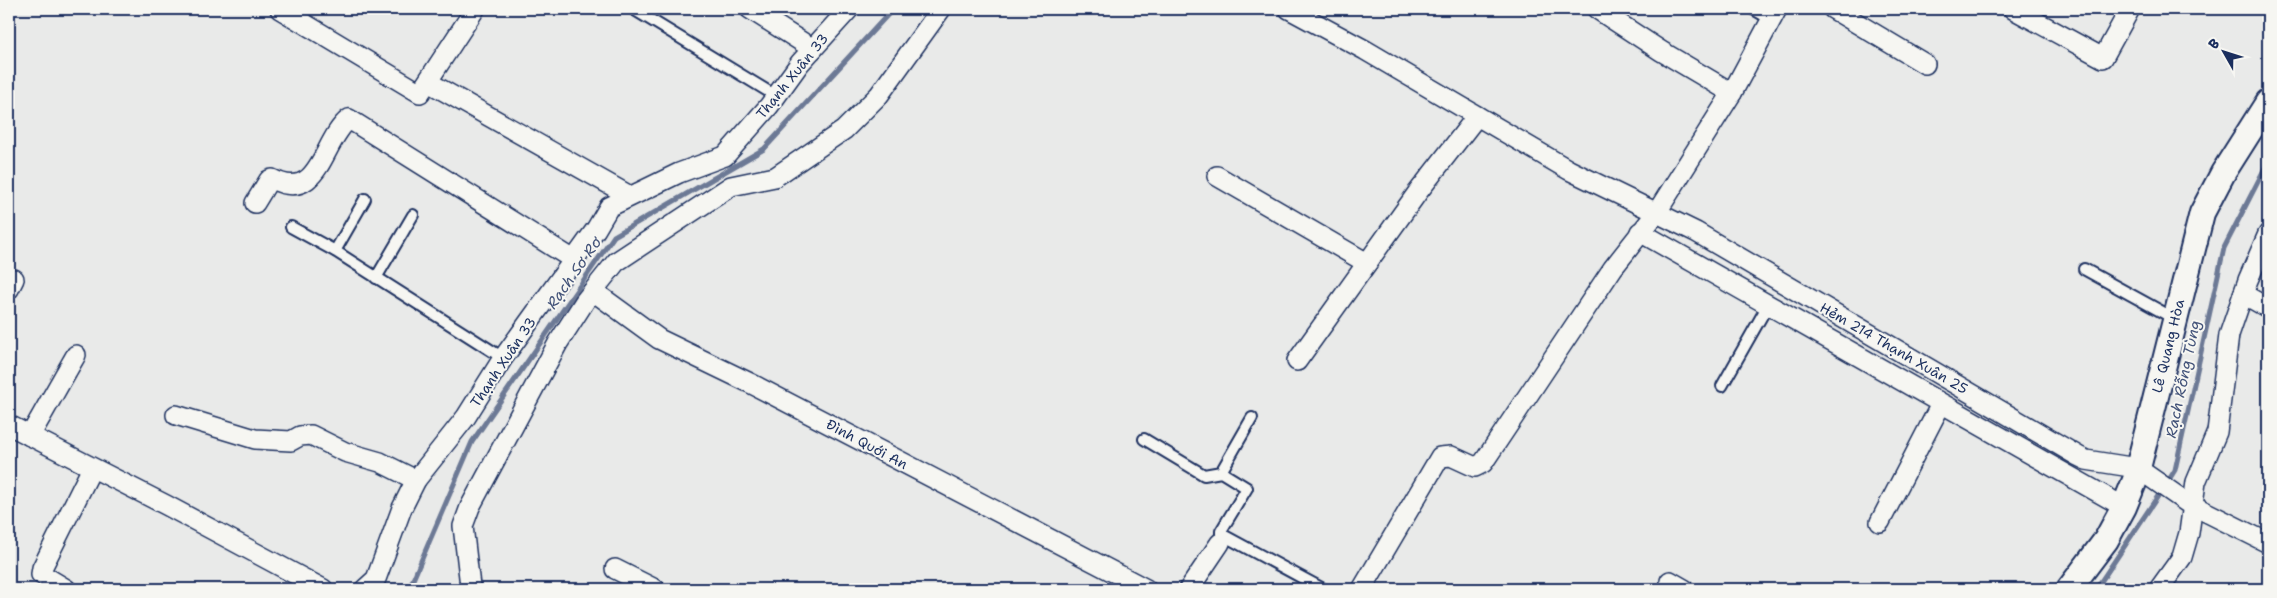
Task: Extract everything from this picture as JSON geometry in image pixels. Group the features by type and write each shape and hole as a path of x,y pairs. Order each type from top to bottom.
{"street":[{"path":"280,9 420,93 475,9"},
{"path":"750,9 813,49"},
{"name":"Thạnh Xuân 33","path":"365,589 376,579 402,508 416,480 466,417 503,358 596,230 609,207 679,172 725,156 813,49 849,9"},
{"path":"469,589 463,526 470,507 558,343 593,290 616,262 731,186 775,177 844,130 878,95 941,9"},
{"name":"Hẻm 214 Thạnh Xuân 25","path":"1289,9 1569,170 1696,232 1868,331 2078,456 2086,460 2139,474"},
{"path":"1597,9 1661,51 1732,93"},
{"path":"1833,9 1925,64"},
{"path":"2013,9 2103,58 2130,9"},
{"path":"1362,589 1440,457 1451,456 1475,467 1483,463 1640,232 1657,212 1732,93 1774,14"},
{"path":"428,82 630,196"},
{"name":"Lê Quang Hòa","path":"2069,589 2106,540 2139,474 2202,213 2223,173 2268,102"},
{"path":"1297,361 1418,192 1477,116"},
{"path":"254,203 269,180 272,179 284,185 294,186 305,181 322,162 326,152 349,119 574,260"},
{"path":"1217,176 1367,263"},
{"path":"1640,232 2124,507"},
{"path":"2159,589 2182,557 2189,533 2190,504 2196,482 2218,432 2229,335 2243,294 2268,234"},
{"name":"Đình Quới An","path":"593,290 659,339 750,383 1146,589"},
{"path":"2243,294 2268,308"},
{"path":"30,436 76,355"},
{"path":"1880,522 1941,404"},
{"path":"176,414 256,439 291,441 311,435 345,452 380,462 416,480"},
{"path":"9,425 323,589"},
{"path":"66,589 41,574 42,568 92,468"},
{"path":"2139,474 2190,504 2268,543"},
{"path":"1189,589 1220,543"},
{"path":"615,569 655,589"}],"lane":[{"path":"633,9 776,96"},
{"path":"1752,9 1774,14"},
{"path":"335,251 365,199"},
{"path":"376,278 412,215"},
{"path":"291,226 335,251 503,358"},
{"path":"2084,269 2175,319"},
{"path":"1722,386 1768,305"},
{"path":"1221,472 1252,418"},
{"path":"1144,440 1204,475 1221,472 1247,488 1221,534 1323,589"}],"waterway":[{"name":"Rạch Sơ Rơ","path":"409,589 472,442 614,236 764,149 893,9"},
{"name":"Rạch Rỗng Tùng","path":"2167,483 2175,470 2224,248 2268,162"},
{"name":"Rạch Rỗng Tùng","path":"2096,589 2162,490"}]}
